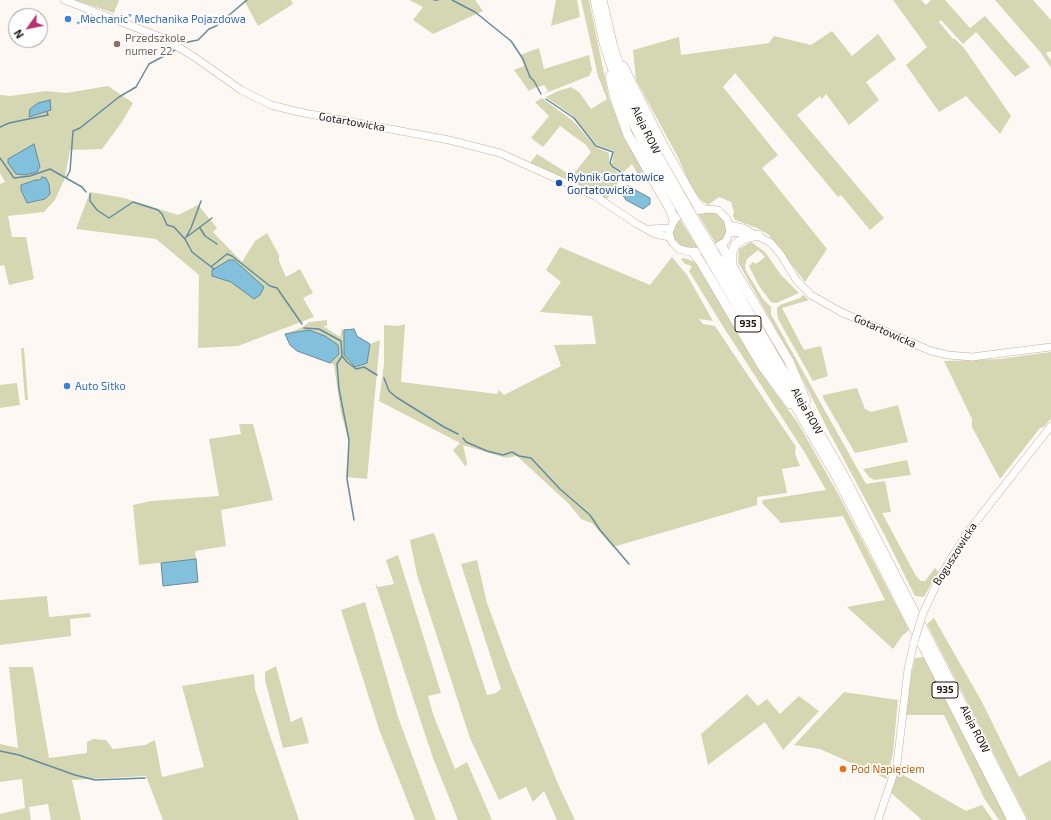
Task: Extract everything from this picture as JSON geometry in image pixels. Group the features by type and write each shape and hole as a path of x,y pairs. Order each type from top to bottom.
{"main road":[{"name":"Aleja ROW","path":"595,0 608,56 633,123 868,522 1022,820"},
{"name":"Aleja ROW","path":"602,0 613,47 636,113 682,206"},
{"path":"613,47 664,147 696,203 702,209"},
{"path":"608,56 612,90 622,121 634,148 671,211 672,224"},
{"path":"733,266 732,252 736,244 755,234"},
{"path":"722,245 791,366 802,389 810,423"},
{"path":"693,252 698,257 766,372 810,423"},
{"name":"Aleja ROW","path":"810,423 1012,820"}],"street":[{"name":"Gotartowicka","path":"64,0 163,38 193,56 241,90 271,105 299,112 448,140 500,153 599,198 646,229 656,234 670,237"},
{"path":"646,229 672,224 683,213 702,209 713,209 721,212 729,225 730,233 722,245 715,248 693,252 679,249 670,237 672,224"},
{"name":"Gotartowicka","path":"729,225 743,228 774,247 797,281 811,295 841,312 931,351 948,355 972,357 1051,347"},
{"path":"730,233 755,234"},
{"name":"Boguszowicka","path":"878,820 897,764 908,669 922,613 941,575 970,529 1051,426"}],"green space":[{"path":"74,0 119,0 114,13"},
{"path":"244,0 291,0 293,4 258,26"},
{"path":"409,0 475,0 483,11 433,34 413,20 423,7"},
{"path":"556,0 577,0 580,17 551,26"},
{"path":"581,0 589,0 609,98 626,142 644,171 638,175 632,164 624,172 615,167 612,164 614,151 597,145 572,115 546,97 571,87 579,92 591,109 607,99 598,76"},
{"path":"893,0 921,0 926,5 931,0 945,0 970,28 985,16 1030,67 1015,77 976,32 963,44 941,20 939,22 953,39 955,39 964,48 1011,116 1000,134 966,96 939,112 906,65 927,47"},
{"path":"995,0 1033,0 1051,20 1051,51 1046,53 1051,61 1051,68 1041,53"},
{"path":"832,31 852,56 878,34 896,59 866,82 879,100 849,125 826,94 822,99 820,96 797,115 884,218 870,230 841,195 838,197 735,73 723,87 778,155 762,168 827,249 805,282 769,235 757,228 735,220 731,202 719,197 708,205 701,200 690,185 679,159 636,80 633,50 679,37 681,55 769,43 774,36 811,45"},
{"path":"539,48 544,69 589,55 592,70 589,76 543,94 548,91 544,85 538,86 529,91 514,70 524,66 520,55"},
{"path":"108,86 133,103 122,122 102,149 70,150 65,178 55,200 44,212 8,216 12,237 26,237 34,279 9,285 4,265 0,266 0,184 5,182 0,173 0,95 10,96 46,91 66,93","holes":["35,180 40,180 50,194 45,199 27,203 21,190 21,185"]},
{"path":"542,98 573,121 597,148 609,153 609,164 617,172 624,174 607,199 530,163 537,154 572,176 591,152 586,145 560,126 543,147 531,138 549,116 535,102"},
{"path":"90,192 124,198 178,215 198,205 217,228 213,232 242,262 255,241 267,233 279,255 279,261 286,277 300,269 313,293 303,298 314,317 238,346 198,348 199,275 156,239 76,229"},
{"path":"710,212 721,216 727,228 724,238 716,244 698,214"},
{"path":"679,218 698,248 683,247 676,242 672,233 673,226"},
{"path":"751,242 765,252 781,275 799,293 776,303 771,302 759,286 749,266 753,262 756,264 765,257 758,250 747,259 745,266 746,271 763,299 771,307 771,314 866,484 885,481 891,512 882,513 916,576 921,581 925,581 935,568 938,572 924,597 915,596 793,360 738,262 739,249"},
{"path":"560,247 650,285 672,257 687,275 713,321 699,319 703,324 715,326 796,447 795,454 800,466 782,469 787,493 757,497 757,505 613,547 592,523 581,519 569,504 517,456 506,458 463,445 467,462 466,467 453,450 460,443 379,401 384,364 384,325 399,326 405,324 401,382 497,394 499,390 504,395 561,366 554,345 596,344 592,316 540,312 561,282 546,270"},
{"path":"684,258 698,263 771,387 798,423 837,492 909,630 902,636 893,649 847,607 885,600 843,516 781,523 762,503 763,500 826,490 805,453 689,271 692,266 685,264 681,259"},
{"path":"803,295 809,300 782,308 804,350 821,346 828,376 813,381 778,319 777,313 777,308 780,305 800,298"},
{"path":"327,320 327,326 323,326 340,337 342,329 344,330 344,355 367,363 370,344 380,340 367,479 346,477 349,442 341,413 334,365 330,363 339,354 309,330 285,334 303,327 309,322"},
{"path":"21,348 24,348 28,400 25,400"},
{"path":"1051,352 1051,418 1044,427 1040,428 1000,479 972,427 972,419 944,361 1000,359"},
{"path":"17,383 20,405 0,408 0,385"},
{"path":"857,388 865,409 871,412 898,405 908,442 855,453 823,398 823,395"},
{"path":"239,424 253,424 273,500 221,510 226,546 195,551 196,559 139,565 133,505 151,501 219,496 209,439 241,434"},
{"path":"907,460 911,475 874,480 869,477 863,469"},
{"path":"433,533 435,535 487,695 496,693 501,689 461,564 477,560 487,603 509,663 558,784 575,820 557,820 544,791 533,802 526,787 499,800 470,738 417,575 410,540"},
{"path":"398,555 441,693 428,696 433,714 455,769 467,762 492,820 458,820 433,758 375,583 378,587 394,584 386,560"},
{"path":"47,596 49,617 90,613 91,617 70,619 71,636 0,645 0,600"},
{"path":"365,602 398,717 436,820 415,820 380,732 341,610"},
{"path":"934,618 982,702 1019,777 1051,760 1051,820 1028,820 927,624"},
{"path":"923,657 1008,820 999,820 984,798 944,715 906,715 909,684 915,658"},
{"path":"276,666 291,722 302,717 309,743 283,748 265,680 265,672"},
{"path":"9,667 33,667 49,758 87,753 87,742 93,739 106,740 113,749 145,745 155,740 162,777 204,767 182,686 254,674 255,689 299,820 163,820 146,776 72,780 81,820 51,820 48,804 29,807 31,820 0,820 0,814 25,808 22,779 0,782 0,744 18,748"},
{"path":"844,692 898,700 893,753 887,779 820,749 794,745"},
{"path":"747,694 758,706 767,699 780,714 799,696 819,711 783,750 765,722 708,765 701,734"},
{"path":"898,772 966,811 982,805 993,820 922,820 891,793"}],"water":[{"path":"50,100 51,110 29,117 30,109 38,103"},
{"path":"34,144 40,167 37,172 25,175 16,174 8,163 8,159"},
{"path":"42,177 46,178 49,184 50,194 45,199 27,203 21,190 21,185 35,180 40,180"},
{"path":"628,186 650,198 650,204 643,209 626,200 622,194 622,191"},
{"path":"229,260 234,260 264,287 260,295 254,299 231,282 212,276 212,270"},
{"path":"354,329 357,336 370,344 367,363 355,367 344,355 344,330"},
{"path":"309,330 325,336 338,345 339,354 330,363 297,351 290,345 285,334"},
{"path":"196,559 198,582 163,586 161,563"}],"waterway":[{"path":"183,43 198,40 209,29 216,26 247,0"},
{"path":"452,0 475,12 511,41 523,59 530,77 541,94"},
{"path":"66,178 70,171 73,131 80,128 119,97 136,87 149,64 175,50"},
{"path":"546,99 574,118 596,146 613,152 610,163 613,167 624,174"},
{"path":"0,127 9,123 48,115 47,112"},
{"path":"0,158 14,178 30,176 50,169 82,187 86,192"},
{"path":"90,194 90,201 97,210 109,218 133,202 158,210 162,214 167,225 174,227 185,239 192,252 214,269"},
{"path":"185,239 191,228 201,201"},
{"path":"188,236 212,218"},
{"path":"200,228 205,236 217,244"},
{"path":"212,266 227,254 232,256 270,286 277,288 302,324"},
{"path":"304,328 319,329 341,341 342,356 347,362 356,369 364,367 377,375"},
{"path":"342,356 337,364 339,389 349,440 347,479 354,520"},
{"path":"384,378 389,391 396,397 458,434"},
{"path":"463,438 466,442 487,451 503,455 512,452 519,456 531,458 560,489 590,515 600,530 629,564"},
{"path":"0,751 19,755 75,775 95,780 145,778"}],"place":[{"name":"„Mechanic” Mechanika Pojazdowa","path":"68,19"},
{"name":"Przedszkole numer 22","path":"117,44"},
{"name":"Rybnik Gortatowice Gortatowicka","path":"559,183"},
{"name":"Auto Sitko","path":"67,386"},
{"name":"Pod Napięciem","path":"843,769"}]}
